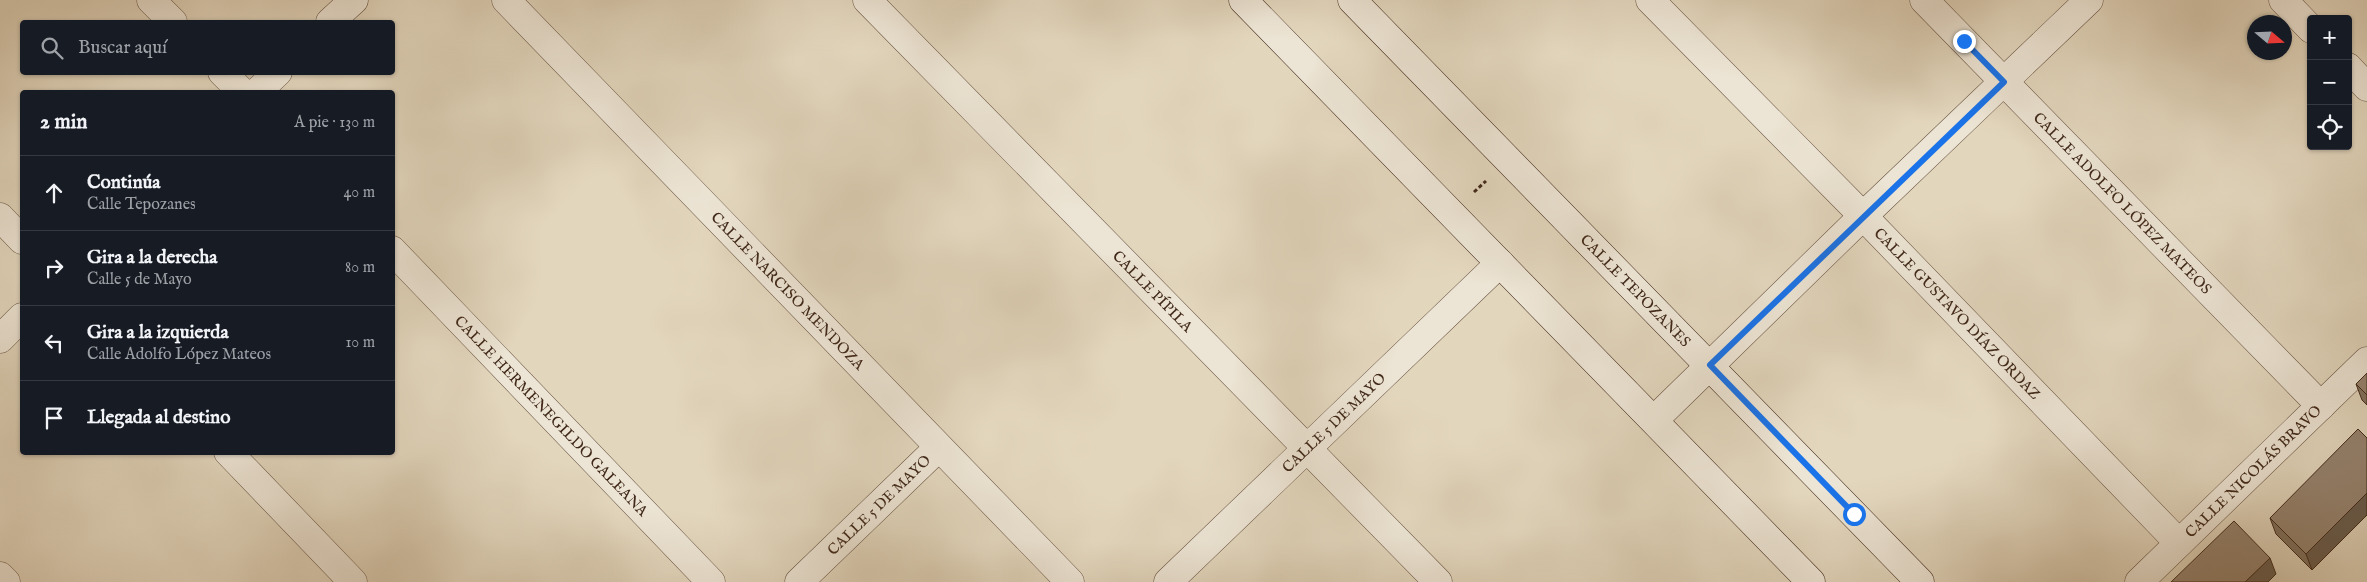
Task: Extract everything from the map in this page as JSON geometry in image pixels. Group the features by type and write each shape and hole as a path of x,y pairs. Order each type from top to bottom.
{"street":[{"path":"151,0 171,20"},
{"path":"332,20 354,0"},
{"name":"CALLE NARCISO MENDOZA","path":"506,0 938,448 1070,582"},
{"name":"CALLE PÍPILA","path":"867,0 1438,582"},
{"path":"1243,0 1811,582"},
{"name":"CALLE TEPOZANES","path":"1352,0 1920,582"},
{"name":"CALLE GUSTAVO DÍAZ ORDAZ","path":"1650,0 1863,216 2179,543"},
{"name":"CALLE ADOLFO LÓPEZ MATEOS","path":"1924,0 2322,406"},
{"path":"1654,420 1863,216 2090,0"},
{"path":"2283,0 2307,24"},
{"path":"2352,71 2367,87"},
{"path":"225,75 240,90"},
{"path":"259,90 275,75"},
{"path":"0,216 20,238"},
{"name":"CALLE HERMENEGILDO GALEANA","path":"395,253 711,582"},
{"name":"CALLE 5 DE MAYO","path":"1168,582 1500,263"},
{"path":"0,338 20,319"},
{"name":"CALLE NICOLÁS BRAVO","path":"2138,582 2367,362"},
{"name":"CALLE 5 DE MAYO","path":"799,582 938,448"},
{"path":"231,455 353,582"},
{"path":"0,576 6,582"}],"path":[{"path":"1451,213 1509,160"}],"building":[{"path":"2367,373 2367,395 2356,384"},
{"path":"2358,429 2367,438 2367,493 2306,554 2270,518"},
{"path":"2234,521 2270,558 2245,582 2171,582"}],"route":[{"path":"1854,514 1710,365 2004,82 1964,41"}]}
